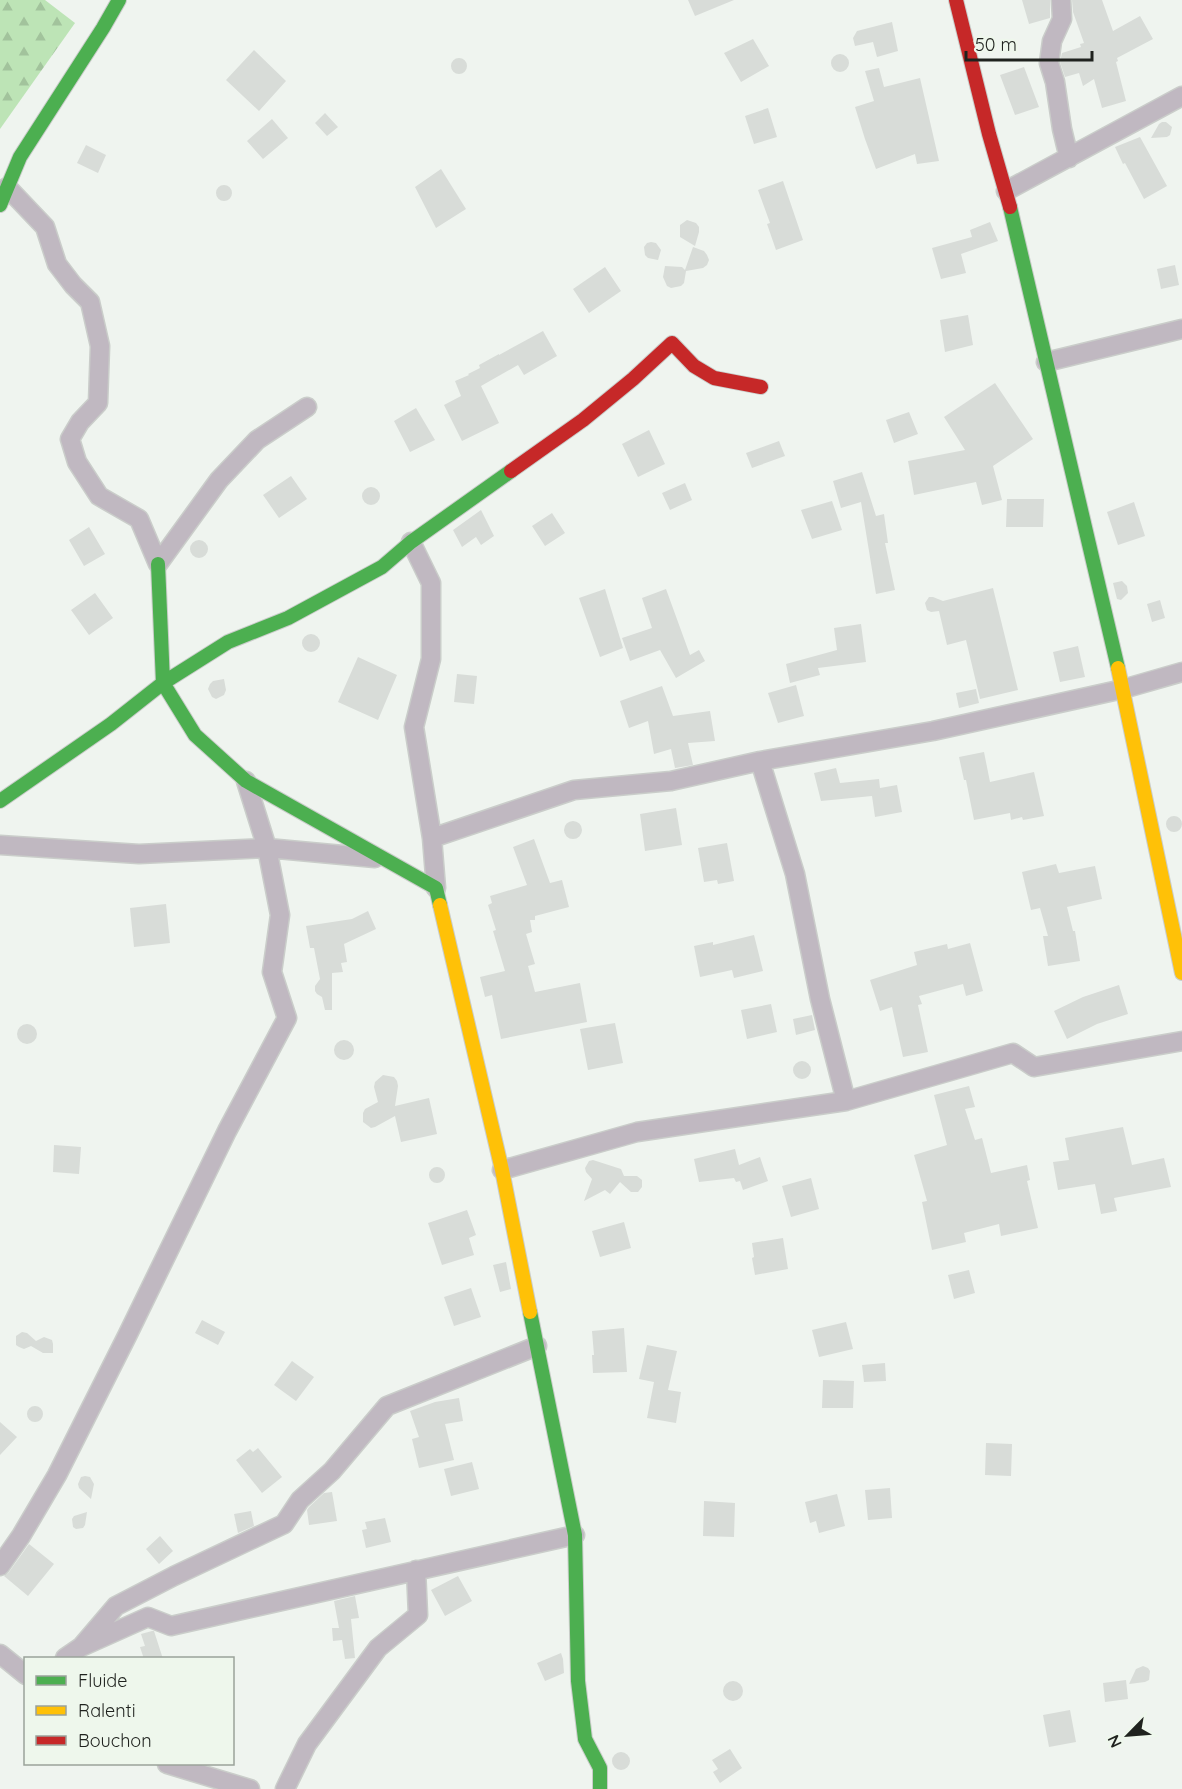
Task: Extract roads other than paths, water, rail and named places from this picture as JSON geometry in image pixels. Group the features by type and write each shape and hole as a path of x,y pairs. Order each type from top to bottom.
{"street":[{"path":"0,205 20,158 119,0"},
{"path":"956,0 989,134 1006,191 1123,689 1182,973"},
{"path":"1061,0 1062,19 1052,41 1049,63 1069,158"},
{"path":"1006,191 1182,96"},
{"path":"0,167 20,158"},
{"path":"7,187 45,227 57,264 90,302 100,346 98,403 70,439 76,462 99,496 140,519 158,564 163,683 195,735 246,781 436,888"},
{"path":"1046,362 1182,329"},
{"path":"0,801 111,724 163,683 228,642 288,618 382,567 411,542 583,420 672,343 694,366 714,378 761,387"},
{"path":"158,564 219,480 257,440 307,407"},
{"path":"411,542 430,583 431,659 414,728 432,838 436,888 502,1170 575,1535 578,1681 585,1739 600,1768 600,1789"},
{"path":"432,838 574,790 671,781 760,761 933,731 1123,689 1182,672"},
{"path":"760,761 795,874 820,999 846,1101"},
{"path":"0,1566 21,1536 57,1475 227,1131 286,1018 272,972 280,915 267,848 246,781"},
{"path":"0,845 139,854 267,848 382,859"},
{"path":"502,1170 637,1132 846,1101 1014,1053 1034,1066 1182,1041"},
{"path":"68,1657 81,1647 116,1606 284,1524 300,1500 332,1472 387,1406 537,1346"},
{"path":"81,1647 148,1617 171,1626 575,1535"},
{"path":"285,1789 307,1744 378,1648 418,1615 416,1570"},
{"path":"0,1654 24,1673"},
{"path":"170,1765 250,1789"}]}
